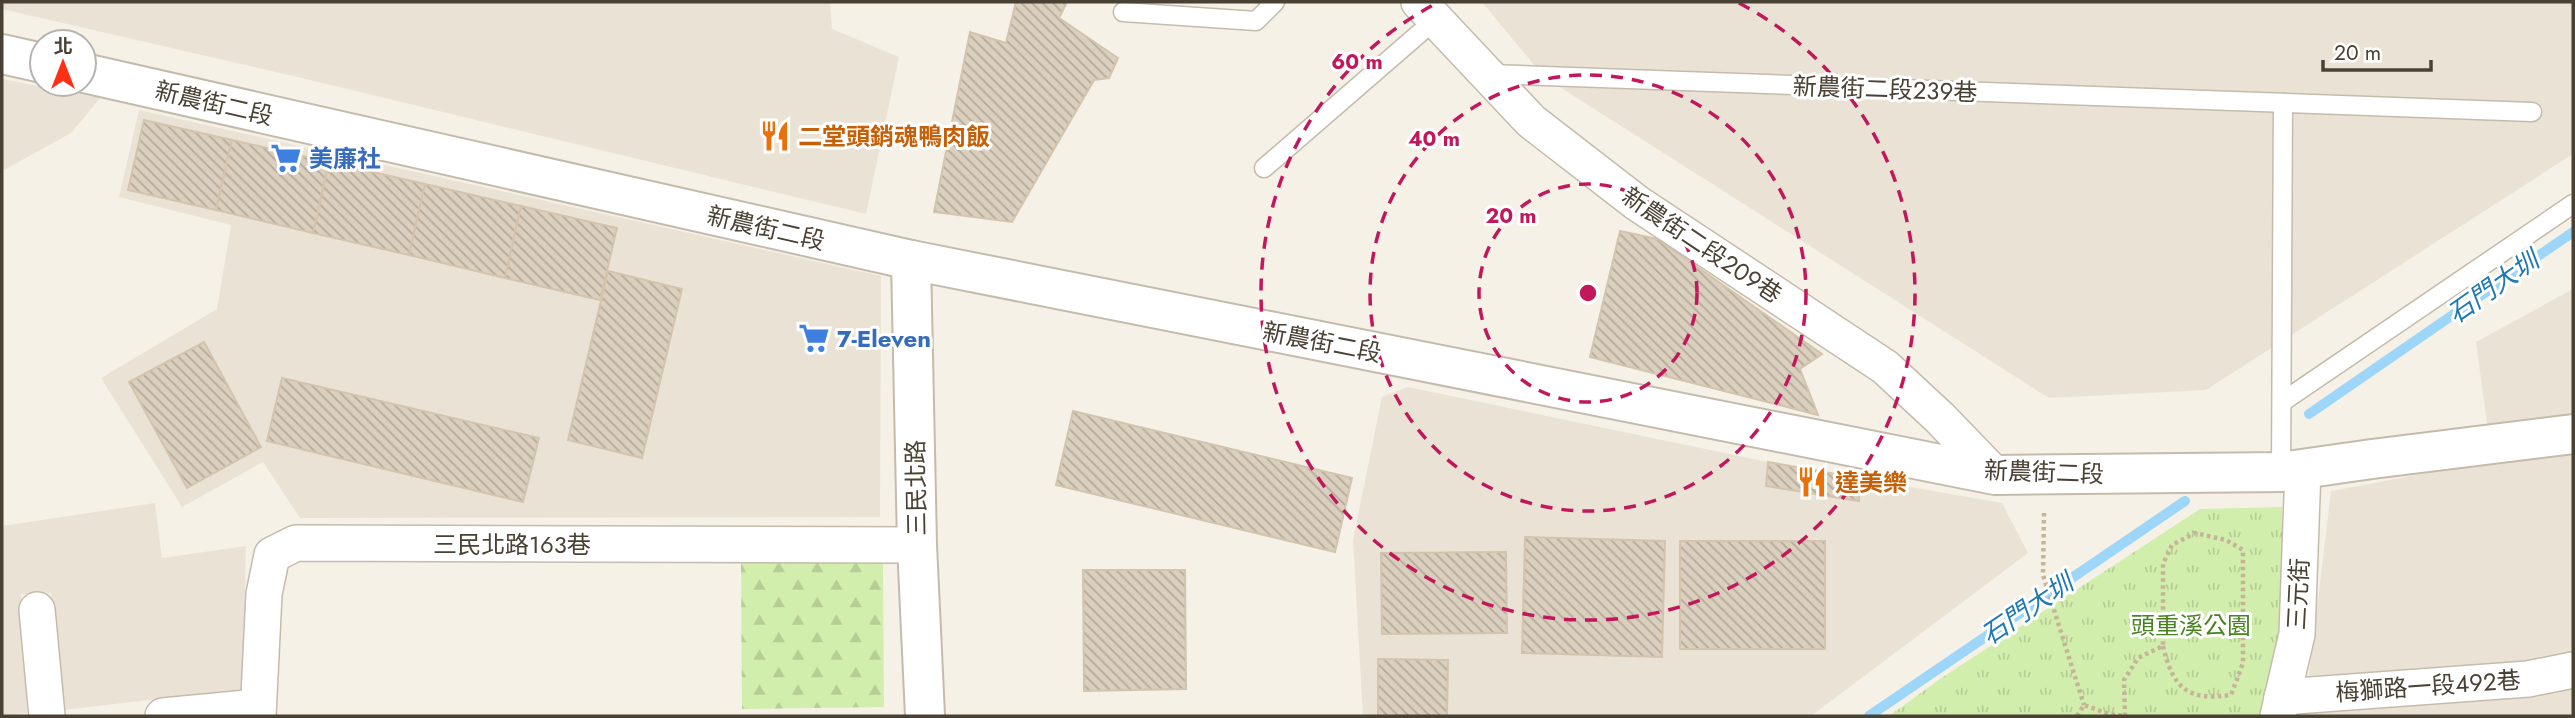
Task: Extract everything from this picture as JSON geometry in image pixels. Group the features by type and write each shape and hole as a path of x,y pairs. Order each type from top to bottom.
{"street":[{"name":"新農街二段209巷","path":"1428,10 1531,121 1637,204 1885,367 1940,418 1995,475"},
{"path":"2,54 28,60"},
{"name":"新農街二段","path":"98,76 911,260 1995,475 2292,471 2573,434"},
{"name":"三民北路","path":"911,260 917,545 925,716"},
{"name":"三元街","path":"2280,706 2297,634 2292,471"},
{"name":"三民北路163巷","path":"258,712 264,594 272,555 296,543 917,545"},
{"path":"37,610 47,716"},
{"name":"梅獅路一段492巷","path":"2280,706 2528,679 2573,670"},
{"path":"163,716 258,712"}],"lane":[{"path":"1123,12 1256,21 1275,2"},
{"path":"1264,168 1428,10"},
{"name":"新農街二段239巷","path":"1487,74 2532,112"},
{"path":"2283,103 2283,402 2292,471"},
{"path":"2283,402 2573,204"}],"path":[{"path":"2045,475 2043,575 2084,705 2077,716"},
{"path":"2195,533 2226,540 2243,550 2243,663 2231,695 2206,698 2178,685 2168,668 2163,646 2163,564 2172,545 2195,533"},
{"path":"2084,705 2109,714 2126,716 2124,680 2137,658 2163,646"}],"shaded area":[{"path":"2,2 830,2 832,29 899,57 866,214 98,31 98,28 85,28 2,9"},
{"path":"1482,2 2573,2 2573,154 2206,390 2049,398 1544,77"},
{"path":"2,79 28,84 28,98 100,98 71,133 2,171"},
{"path":"139,110 881,276 880,517 300,518 263,462 182,507 101,378 217,309 231,225 119,197"},
{"path":"2573,289 2573,716 2294,716 2309,675 2331,491 2492,461 2476,342"},
{"path":"1408,387 1768,462 1766,486 1858,501 1859,478 2002,503 2028,553 1811,716 1363,716 1353,540 1382,397"},
{"path":"155,503 162,558 246,546 243,689 64,710 51,593 21,594 27,713 2,715 2,526"}],"green space":[{"name":"頭重溪公園","path":"2282,507 2283,628 2279,681 2261,716 1889,716 1940,679 2200,509"},
{"path":"883,562 884,707 742,709 741,563"}],"building":[{"path":"1016,2 1067,2 1059,18 1118,58 1109,78 1094,80 1012,222 934,212 970,32 1006,43"},
{"path":"144,120 232,140 216,210 128,190"},
{"path":"232,140 329,162 313,233 216,210"},
{"path":"329,162 425,184 409,255 313,233"},
{"path":"425,184 521,206 505,278 409,255"},
{"path":"521,206 617,228 600,300 505,278"},
{"path":"1620,231 1657,239 1822,354 1800,369 1818,415 1590,357"},
{"path":"608,271 682,289 642,458 568,440"},
{"path":"204,342 261,447 187,488 129,382"},
{"path":"282,378 539,438 523,502 267,441"},
{"path":"1073,411 1352,478 1335,552 1056,485"},
{"name":"達美樂","path":"1768,462 1859,478 1859,501 1766,486"},
{"path":"1525,537 1665,541 1662,657 1522,653"},
{"path":"1680,541 1825,541 1825,649 1680,649"},
{"path":"1506,552 1507,633 1382,634 1381,553"},
{"path":"1083,570 1185,570 1186,689 1084,691"},
{"path":"1378,659 1448,660 1447,716 1378,716"}],"waterway":[{"name":"石門大圳","path":"2309,414 2573,232"},
{"name":"石門大圳","path":"1869,716 2185,501"}],"place":[{"name":"二堂頭銷魂鴨肉飯","path":"775,136"},
{"name":"美廉社","path":"286,158"},
{"name":"7-Eleven","path":"814,338"},
{"name":"達美樂","path":"1812,482"}]}
